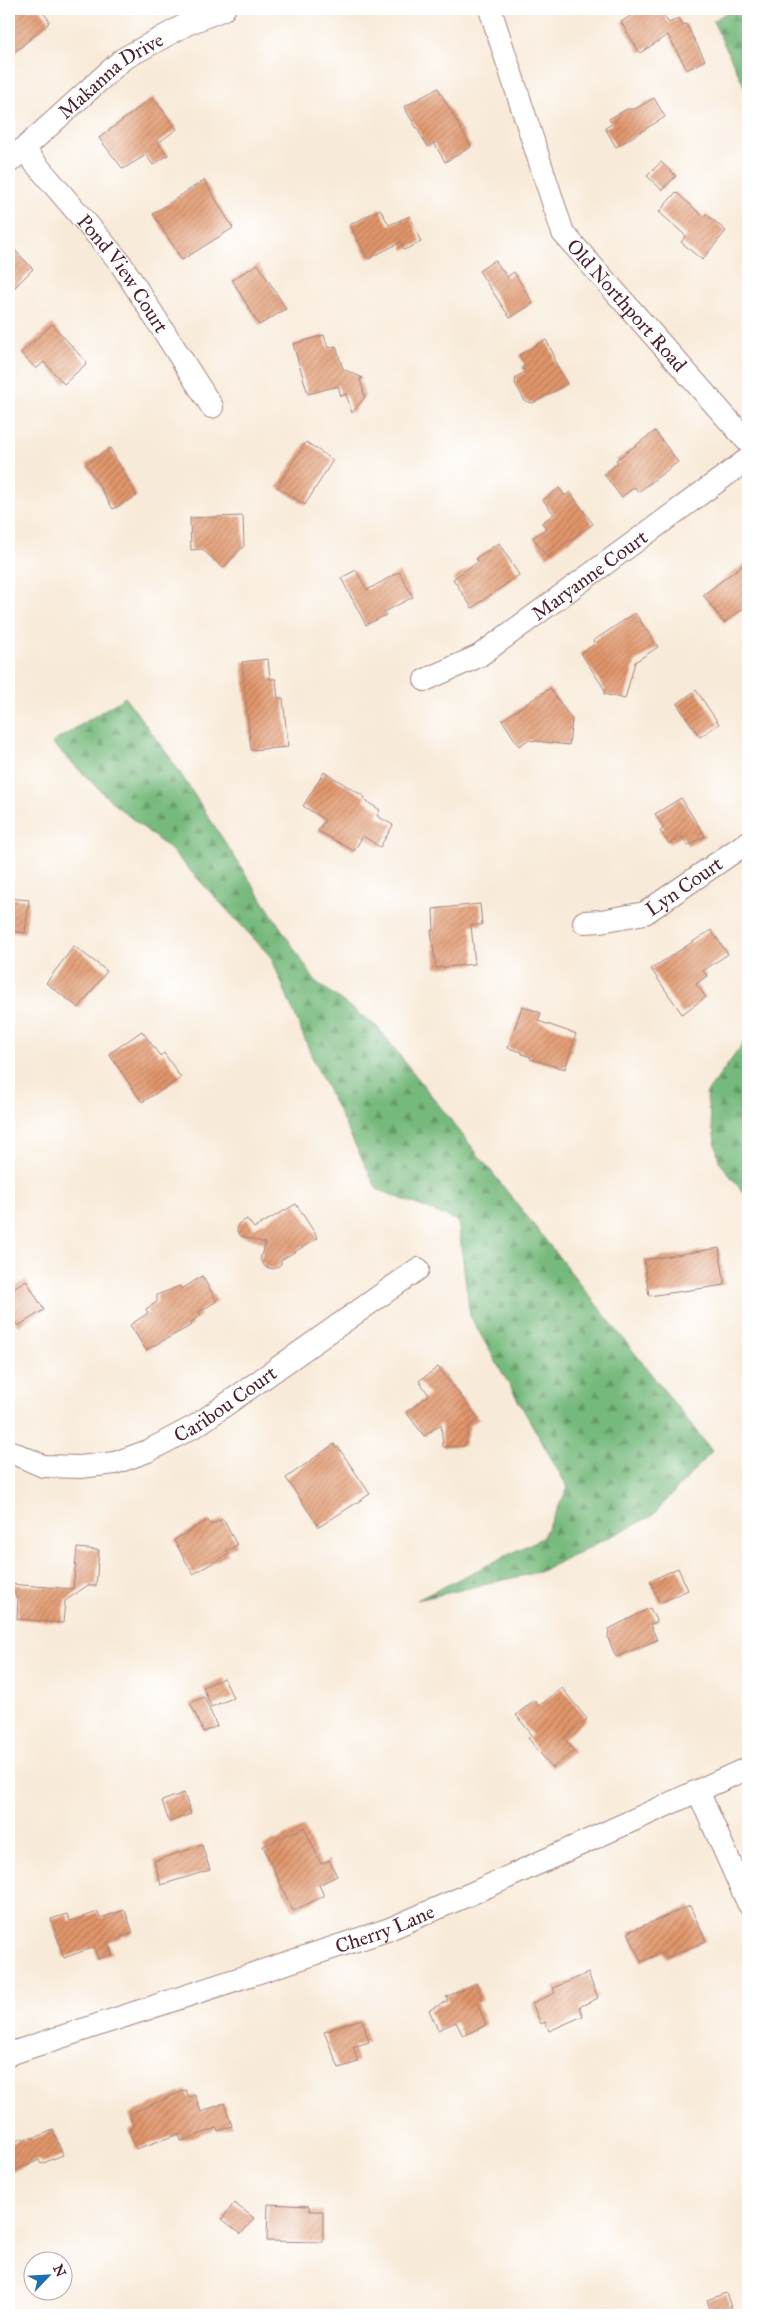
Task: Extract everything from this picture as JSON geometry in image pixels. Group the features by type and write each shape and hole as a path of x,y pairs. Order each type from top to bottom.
{"street":[{"name":"Makanna Drive","path":"16,155 123,59 187,24 224,9"},
{"name":"Old Northport Road","path":"490,9 563,233 748,442"},
{"name":"Pond View Court","path":"16,155 119,261 212,407"},
{"name":"Maryanne Court","path":"424,680 479,656 748,459"},
{"name":"Lyn Court","path":"584,922 645,913 748,842"},
{"name":"Caribou Court","path":"9,1451 43,1466 80,1468 115,1463 148,1451 197,1425 418,1269"},
{"name":"Cherry Lane","path":"9,2054 387,1930 748,1768"},
{"path":"698,1791 748,1903"}],"green space":[{"path":"732,9 748,9 748,94 713,21"},
{"path":"125,697 171,759 315,981 378,1028 712,1451 652,1516 539,1572 417,1600 542,1538 568,1488 470,1316 458,1221 377,1189 315,1064 271,957 171,850 114,804 52,743"},
{"path":"748,1037 748,1199 719,1161 706,1094"}],"building":[{"path":"9,9 40,9 49,20 48,24 9,57"},
{"path":"641,9 659,9 669,23 679,18 683,25 686,24 705,60 687,70 668,35 640,53 621,22"},
{"path":"438,88 471,147 445,162 434,143 428,147 404,107"},
{"path":"153,97 177,129 158,143 168,155 153,165 146,155 123,169 99,138"},
{"path":"654,98 665,117 616,147 605,128 612,124 609,119 627,109 635,109"},
{"path":"661,162 676,176 662,190 647,176"},
{"path":"204,180 233,228 182,260 153,214"},
{"path":"676,192 704,217 706,214 726,231 702,260 681,242 686,236 659,212"},
{"path":"380,209 389,225 410,216 421,242 404,250 401,242 368,259 350,225"},
{"path":"9,244 33,269 9,293"},
{"path":"495,260 507,277 514,272 533,303 510,318 479,271"},
{"path":"258,264 286,309 259,325 232,280"},
{"path":"52,324 87,363 64,384 44,362 36,369 21,353"},
{"path":"324,335 328,348 336,346 343,369 363,378 360,379 365,397 352,413 346,394 341,396 338,386 308,394 293,344"},
{"path":"546,340 567,384 533,403 525,401 515,383 516,377 525,372 522,367 525,366 519,355"},
{"path":"655,431 678,462 638,492 635,487 621,497 604,474 618,463 616,460"},
{"path":"306,442 333,460 305,505 277,487"},
{"path":"110,448 137,496 113,509 86,464"},
{"path":"559,488 565,496 570,492 593,524 547,557 533,538 546,528 542,523 554,514 543,500"},
{"path":"243,516 244,546 223,568 202,549 191,550 190,518"},
{"path":"499,543 519,575 472,608 453,579 478,562 476,558"},
{"path":"748,561 748,605 724,623 703,595"},
{"path":"356,570 367,590 399,572 413,597 384,612 386,615 366,625 341,578"},
{"path":"635,613 658,647 635,662 625,699 604,694 605,690 581,653 595,644 593,641"},
{"path":"268,659 270,679 276,679 278,698 283,698 288,747 251,750 242,662"},
{"path":"550,688 572,720 569,745 528,740 519,746 502,720"},
{"path":"696,690 719,724 700,737 677,704"},
{"path":"324,772 365,797 364,800 380,810 377,816 393,825 380,847 363,836 354,851 318,831 325,820 303,806"},
{"path":"681,798 705,836 688,846 682,836 669,844 660,831 664,828 655,814"},
{"path":"9,898 29,900 25,933 9,931"},
{"path":"480,904 482,925 471,925 475,964 436,968 431,930 434,930 433,909"},
{"path":"711,930 728,954 703,971 707,976 696,984 706,997 682,1014 651,969"},
{"path":"74,946 107,971 79,1008 46,983"},
{"path":"522,1006 541,1013 538,1021 576,1034 565,1069 530,1059 531,1057 522,1054 522,1052 508,1048"},
{"path":"142,1031 160,1056 164,1053 181,1078 142,1102 109,1054"},
{"path":"296,1204 318,1238 281,1260 281,1264 274,1269 265,1267 260,1259 265,1243 241,1236 237,1231 238,1224 247,1219 254,1228"},
{"path":"719,1248 725,1285 649,1296 644,1260"},
{"path":"202,1276 217,1301 199,1312 201,1315 191,1322 192,1325 146,1350 130,1325 148,1313 146,1309 157,1302 157,1295 180,1286 182,1289"},
{"path":"26,1280 44,1310 18,1326 9,1312 9,1291"},
{"path":"438,1367 479,1419 470,1425 464,1446 443,1447 441,1424 424,1436 406,1412 429,1395 419,1381"},
{"path":"334,1444 370,1494 319,1527 286,1478"},
{"path":"223,1519 237,1545 226,1551 229,1554 193,1574 174,1540 208,1520 211,1525"},
{"path":"77,1548 99,1550 96,1586 88,1585 65,1601 63,1623 17,1619 18,1600 9,1584 73,1589"},
{"path":"678,1568 688,1590 660,1603 650,1581"},
{"path":"650,1608 657,1622 650,1624 657,1640 616,1657 608,1638 609,1629"},
{"path":"224,1678 233,1698 211,1707 203,1687"},
{"path":"562,1688 587,1719 564,1738 574,1751 552,1768 528,1738 532,1735 516,1715 534,1700 539,1706"},
{"path":"204,1697 217,1726 204,1732 190,1703"},
{"path":"184,1793 191,1814 169,1822 162,1801"},
{"path":"304,1827 321,1864 329,1860 337,1876 319,1885 324,1896 293,1911 263,1846"},
{"path":"202,1845 210,1870 161,1885 154,1861"},
{"path":"690,1906 706,1941 666,1958 663,1952 641,1962 628,1932"},
{"path":"125,1910 133,1933 108,1942 112,1954 98,1959 94,1947 64,1958 51,1919 67,1914 70,1921 98,1912 100,1918"},
{"path":"588,1973 598,1998 579,2007 583,2016 549,2031 545,2022 541,2024 532,2003 555,1993 553,1988"},
{"path":"476,1983 483,2000 477,2003 486,2025 463,2036 456,2022 438,2030 429,2010 448,2001 446,1997"},
{"path":"362,2019 369,2042 353,2047 358,2062 339,2068 324,2032"},
{"path":"186,2090 189,2097 195,2095 201,2112 224,2103 232,2126 218,2131 217,2128 181,2141 179,2134 136,2149 129,2130 134,2129 129,2114"},
{"path":"53,2130 63,2155 41,2164 39,2160 9,2173 9,2144 23,2138 24,2140 31,2137 32,2139"},
{"path":"234,2203 254,2218 241,2234 222,2219"},
{"path":"268,2204 309,2206 310,2211 323,2211 323,2242 267,2241"},
{"path":"726,2293 734,2315 712,2315 707,2300"}]}
